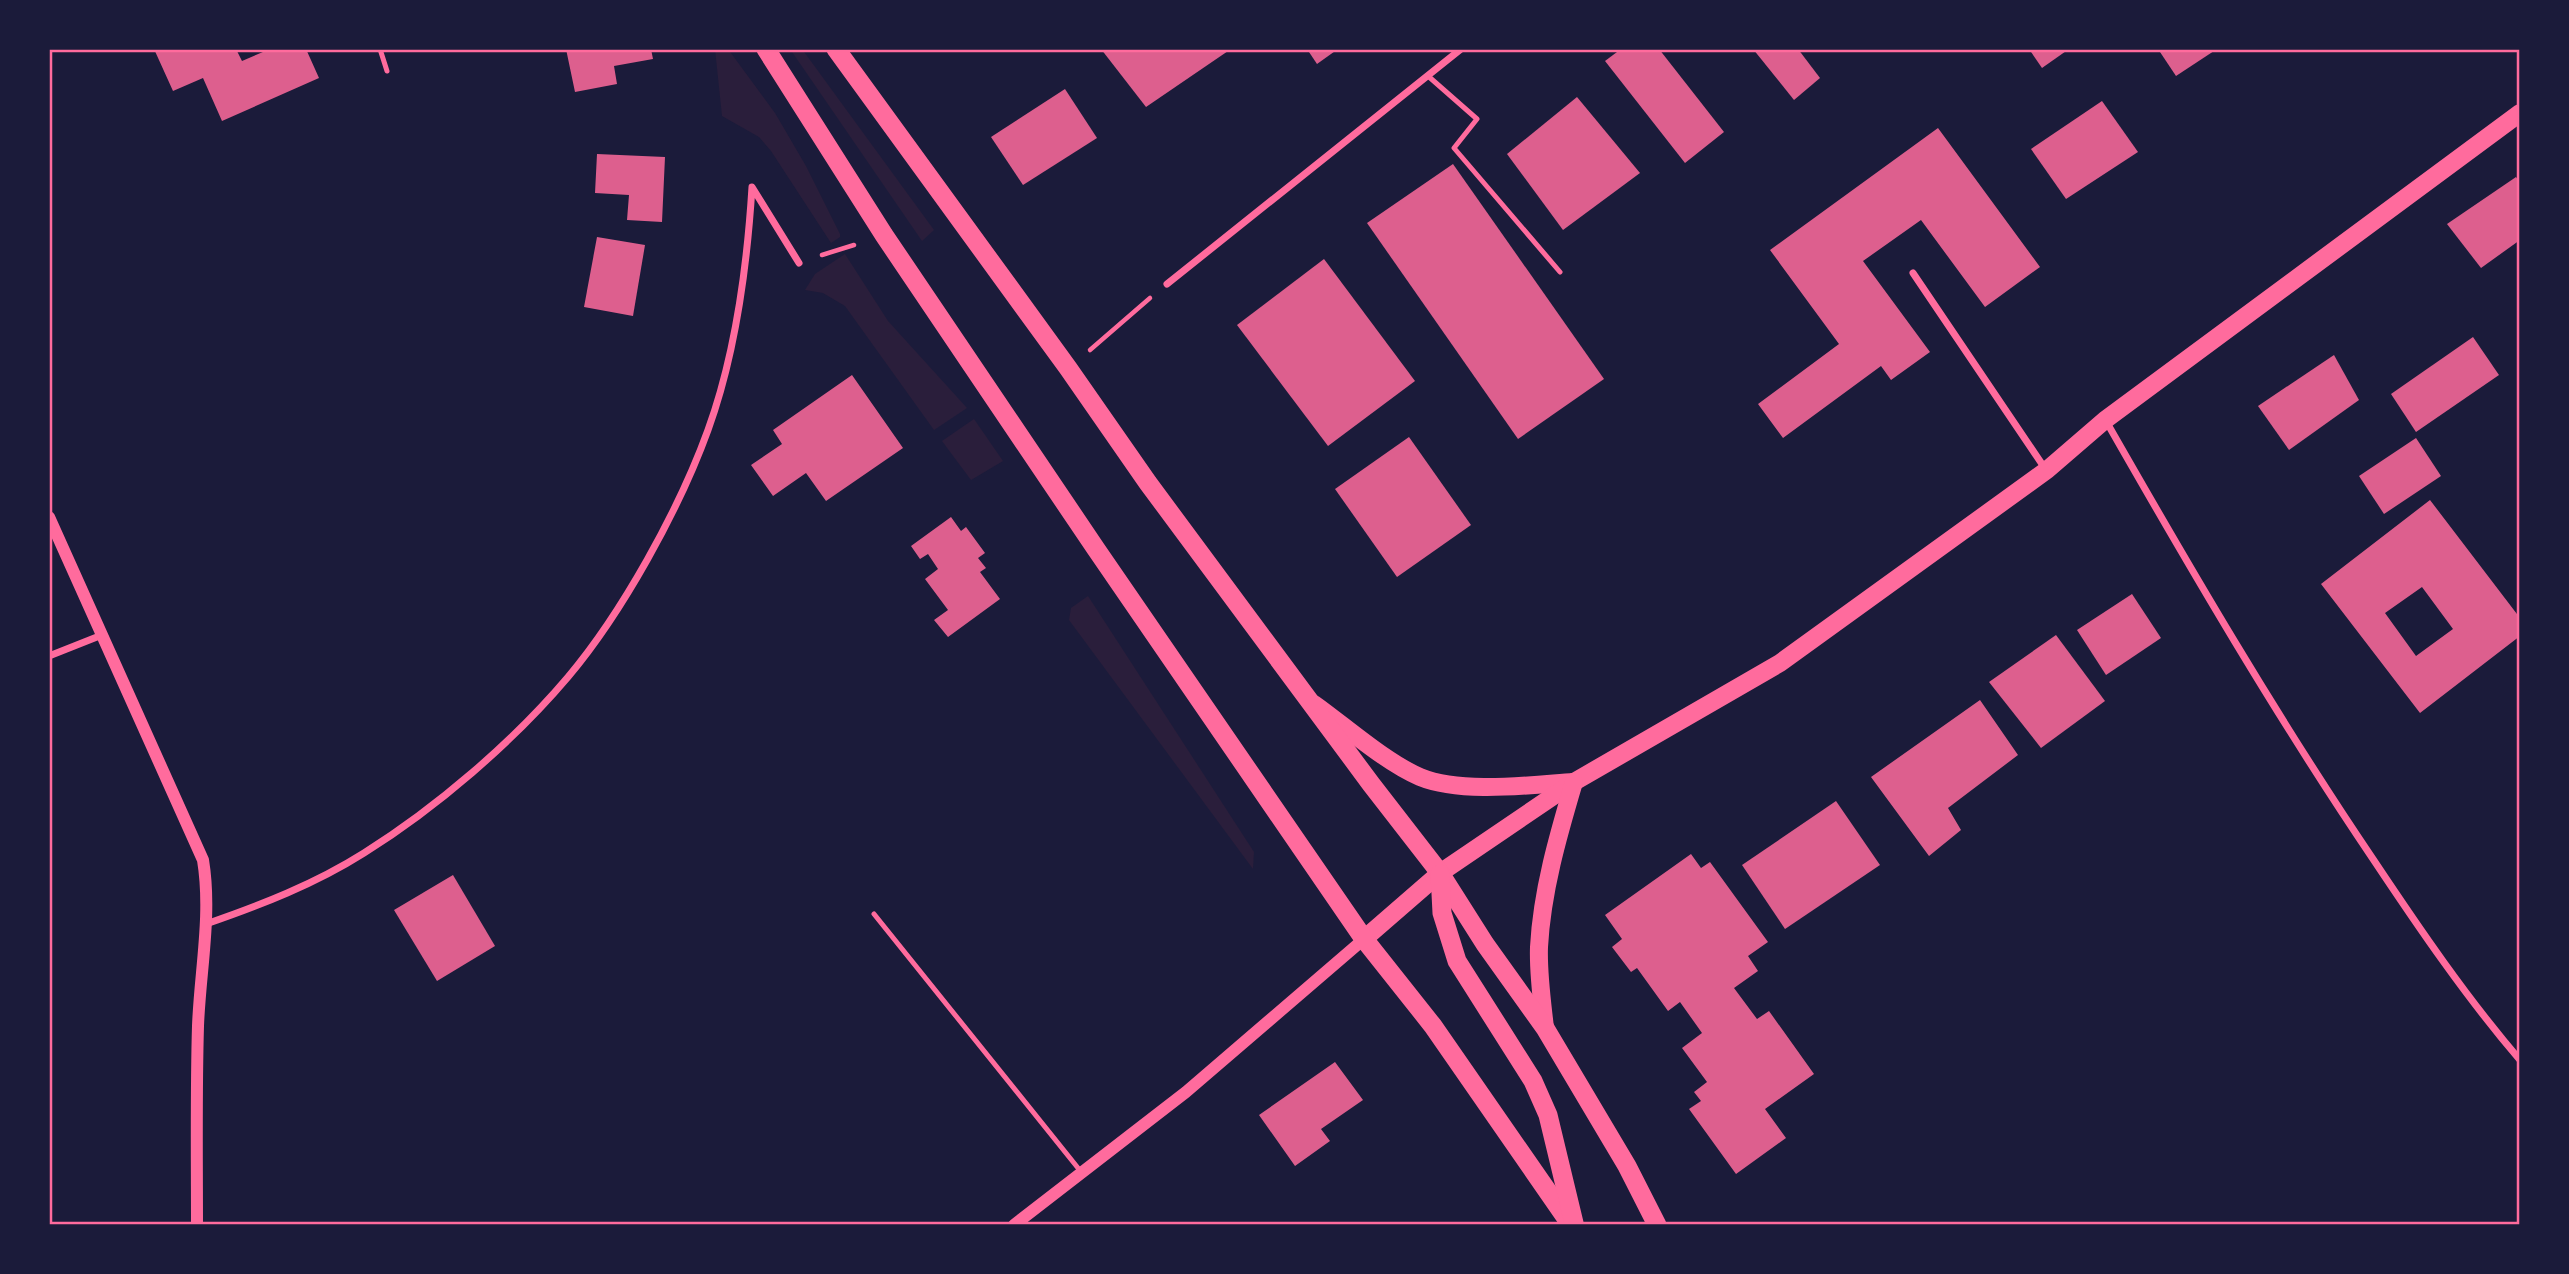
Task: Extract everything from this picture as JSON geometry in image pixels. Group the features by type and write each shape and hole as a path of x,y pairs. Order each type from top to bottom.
{"highway":[{"path":"766,49 884,235 1364,939 1433,1026 1573,1225"},
{"path":"836,49 1069,368 1149,483 1440,873 1485,944 1545,1028 1627,1166 1657,1225"},
{"path":"1440,873 1442,913 1457,961 1533,1081 1548,1115 1573,1225"}],"main road":[{"path":"1364,939 1440,873 1574,782 1780,663 2047,470 2105,421 2520,113"},
{"path":"1313,703 1400,766 1421,777 1476,786 1574,782"},
{"path":"1545,1028 1539,982 1539,947 1544,901 1557,839 1574,782"}],"street":[{"path":"1167,284 1461,49"},
{"path":"206,924 291,892 364,853 436,803 472,773 568,677 621,601 644,562 682,491 708,430 736,318 749,232 752,187 799,263"},
{"path":"1913,273 2047,470"},
{"path":"2105,421 2207,598 2311,767 2404,906 2499,1036 2520,1060"},
{"path":"49,517 203,860 206,879 206,924 198,1026 197,1225"},
{"path":"49,656 103,635"},
{"path":"1014,1225 1186,1092 1364,939"}],"lane":[{"path":"380,49 387,71"},
{"path":"1428,76 1476,119 1454,148 1560,272"},
{"path":"874,914 1082,1173"}],"path":[{"path":"799,263 884,235"},
{"path":"1069,368 1167,284"}],"shaded area":[{"path":"715,49 728,49 775,113 806,166 840,234 840,237 831,243 759,137 722,116"},
{"path":"790,49 802,49 934,230 922,241"},
{"path":"845,254 888,321 967,408 934,430 845,306 823,293 805,290 815,274"},
{"path":"974,419 1003,461 971,480 942,441"},
{"path":"1088,596 1254,852 1253,869 1069,620 1071,608"}],"building":[{"path":"154,49 236,49 242,61 270,49 306,49 319,78 222,121 203,78 173,91"},
{"path":"566,49 651,49 653,59 614,66 617,84 575,92"},
{"path":"1101,49 1231,49 1146,107"},
{"path":"1307,49 1338,49 1317,64"},
{"path":"1621,49 1659,49 1724,132 1685,163 1605,61"},
{"path":"1753,49 1798,49 1820,78 1794,100"},
{"path":"2029,49 2069,49 2042,68"},
{"path":"2158,49 2217,49 2176,76"},
{"path":"1065,89 1097,138 1023,185 991,137"},
{"path":"1577,97 1640,173 1563,230 1507,154"},
{"path":"2102,101 2138,152 2066,199 2031,149"},
{"path":"1938,128 2040,267 1985,307 1921,220 1863,261 1930,352 1891,380 1881,366 1783,438 1758,404 1839,344 1770,250"},
{"path":"597,154 665,157 662,222 627,220 629,195 595,193"},
{"path":"1453,164 1604,379 1518,439 1367,223"},
{"path":"2516,177 2520,183 2520,240 2481,268 2447,224"},
{"path":"597,237 645,245 633,316 584,307"},
{"path":"1324,259 1415,381 1328,446 1237,325"},
{"path":"2473,337 2499,375 2416,432 2391,394"},
{"path":"2334,355 2359,400 2289,450 2258,406"},
{"path":"852,375 903,448 826,501 806,473 773,496 751,465 782,444 773,430"},
{"path":"1409,437 1471,525 1397,577 1335,489"},
{"path":"2416,438 2441,476 2384,514 2359,476"},
{"path":"2430,500 2520,618 2520,636 2420,713 2321,584","holes":["2422,587 2453,629 2416,656 2385,613"]},
{"path":"951,517 961,531 966,527 985,553 978,558 986,568 980,572 1000,599 948,637 934,620 948,610 925,579 938,569 928,554 920,559 911,546"},
{"path":"2132,594 2161,638 2106,675 2077,630"},
{"path":"2056,635 2105,701 2041,748 1989,682"},
{"path":"1980,700 2018,755 1948,808 1961,830 1929,856 1871,777"},
{"path":"1836,801 1880,865 1785,929 1742,865"},
{"path":"1691,854 1701,868 1710,862 1768,942 1748,956 1758,971 1734,988 1757,1019 1769,1011 1814,1074 1765,1109 1786,1138 1736,1174 1689,1109 1701,1101 1694,1092 1707,1082 1682,1048 1702,1033 1680,1002 1668,1011 1637,968 1631,972 1612,947 1622,939 1605,915"},
{"path":"453,875 495,946 437,981 394,910"},
{"path":"1335,1062 1363,1100 1321,1129 1330,1141 1295,1166 1259,1115"}]}
